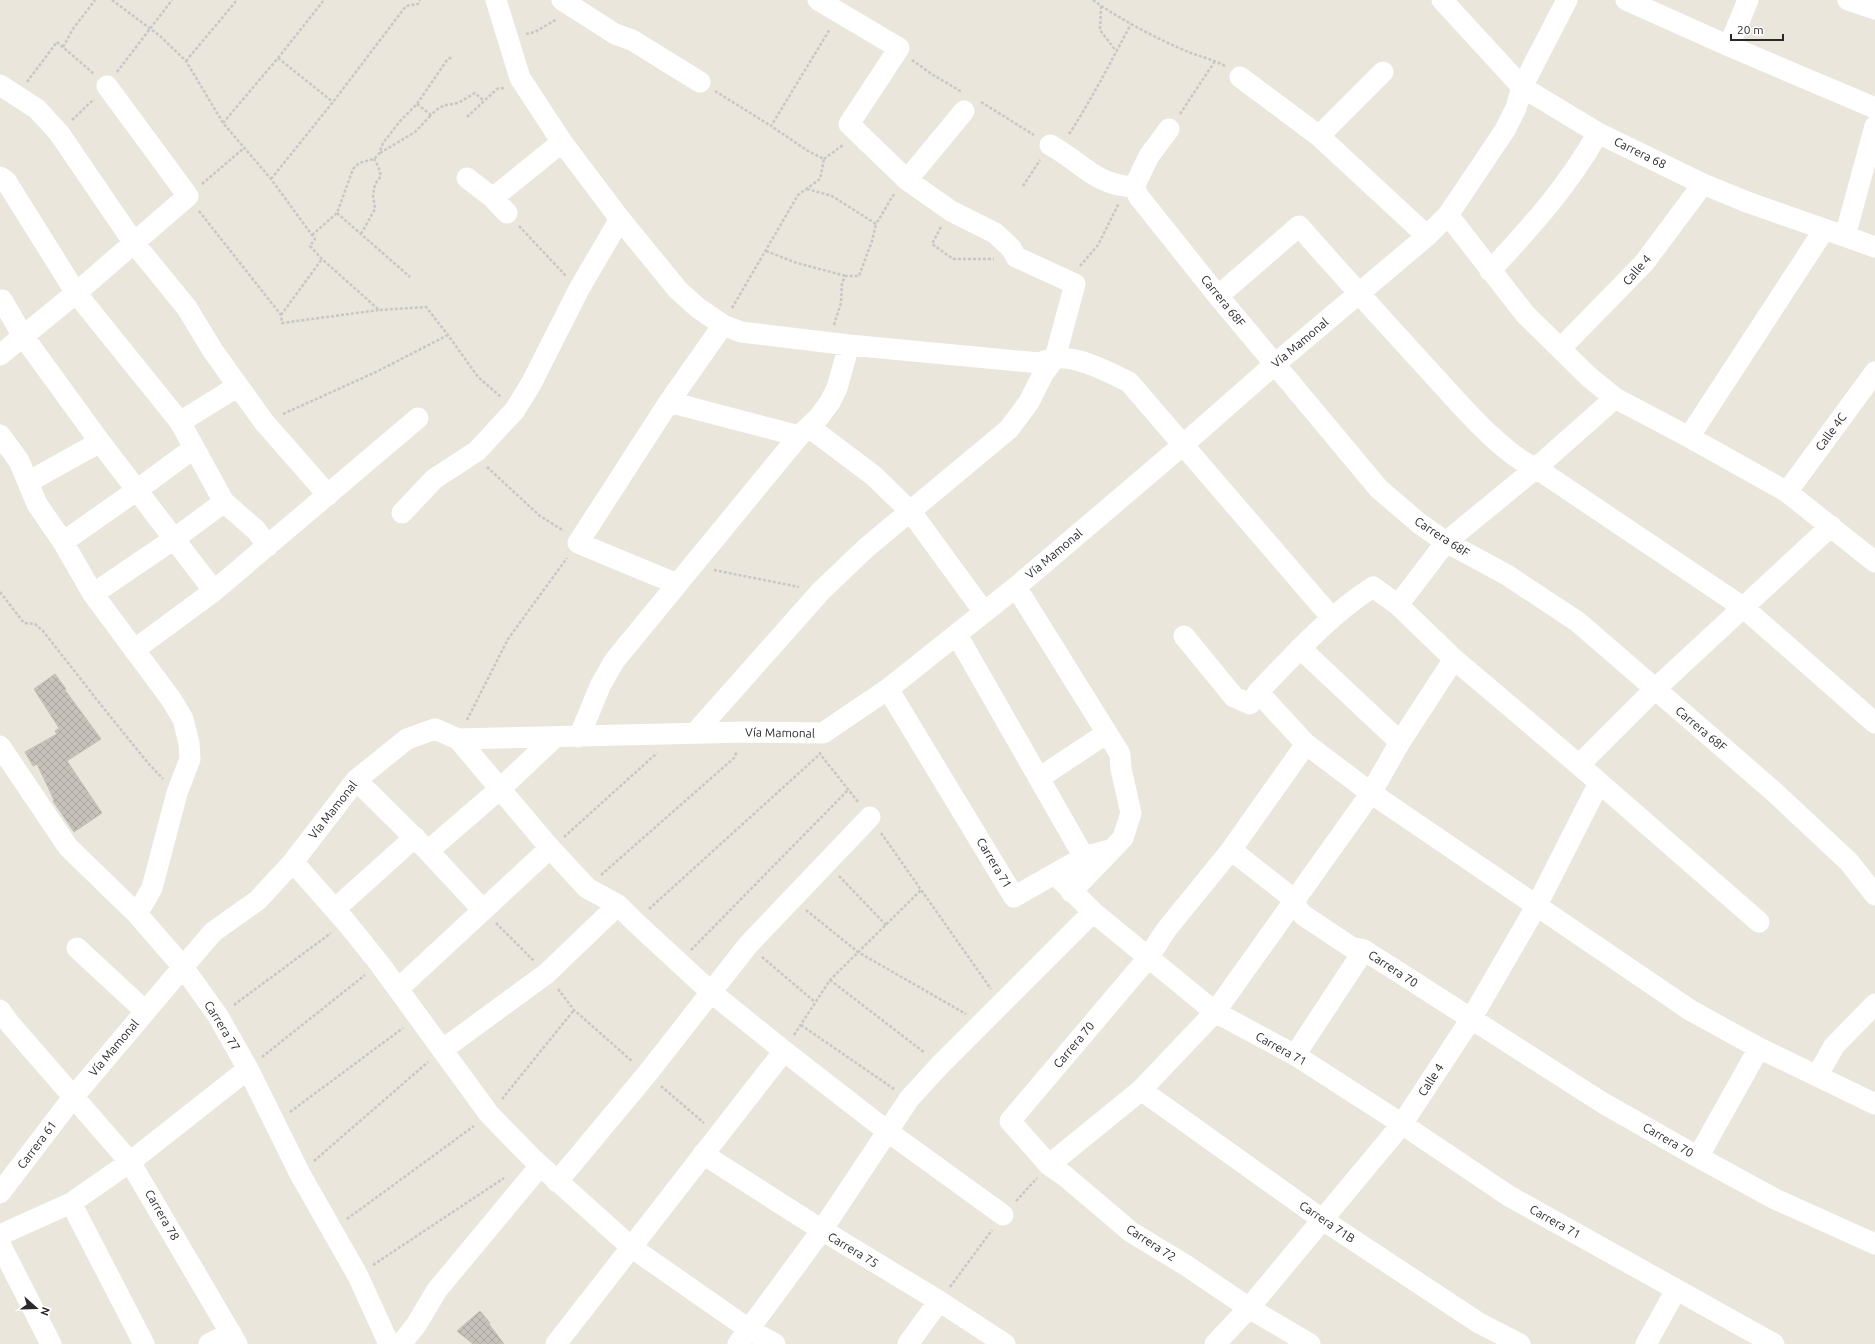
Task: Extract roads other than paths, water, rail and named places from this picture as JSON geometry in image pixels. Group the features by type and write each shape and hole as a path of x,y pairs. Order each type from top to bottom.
{"street":[{"path":"496,0 520,78 526,88 562,142 620,219 678,290 698,308 723,325 741,332 849,345 1040,363 1054,358 1065,358 1097,367 1129,382 1184,444 1332,618"},
{"path":"686,734 821,591 866,548 1009,429 1029,402 1043,374 1054,358 1075,284 1016,257 1011,248 995,233 951,211 905,178 849,124 899,48 818,0"},
{"name":"Carrera 68","path":"1442,0 1522,87 1598,133 1703,184 1747,202 1875,247"},
{"name":"Vía Mamonal","path":"74,1096 213,932 258,900 293,862 356,780 408,739 435,729 458,739 554,738 746,732 823,733 888,690 1016,587 1184,444 1275,364 1428,236 1448,215 1505,130 1516,108 1522,87 1567,0"},
{"path":"1626,0 1729,46 1875,108"},
{"path":"1729,46 1748,0"},
{"path":"1848,0 1875,9"},
{"path":"567,4 615,34 632,40 700,82"},
{"path":"1319,136 1383,72"},
{"path":"1240,77 1319,136 1428,236"},
{"path":"0,85 18,95 37,110 59,133 134,244 187,308 213,351 264,422 328,494"},
{"path":"0,355 134,244 188,196 106,86"},
{"path":"905,178 964,111"},
{"path":"1845,236 1875,126"},
{"path":"1055,147 1103,181 1118,186 1130,187 1148,156 1170,129"},
{"path":"1490,271 1557,197 1586,155 1598,133"},
{"path":"493,198 562,142"},
{"path":"0,177 6,181 76,293 180,422 224,502 256,530 268,546"},
{"path":"467,178 493,198 507,214"},
{"name":"Calle 4","path":"1561,348 1644,263 1703,184"},
{"name":"Carrera 68F","path":"1130,187 1218,296 1379,489 1420,524 1446,542 1507,575 1578,622 1654,690 1772,790 1849,862 1875,895"},
{"path":"1448,215 1490,271 1525,314 1589,377 1615,398 1689,436 1787,492 1875,562"},
{"path":"402,513 434,479 473,453 515,410 532,382 579,289 620,219"},
{"path":"1218,296 1298,226 1465,409 1503,446 1520,460 1536,468 1744,608 1875,723"},
{"path":"1689,436 1824,230"},
{"path":"2,300 23,336 100,442 214,591"},
{"path":"677,584 580,540 669,402 723,325"},
{"path":"579,737 601,684 615,660 804,432 819,417 834,393 849,345"},
{"name":"Calle 4C","path":"1787,492 1874,377"},
{"path":"180,422 238,386"},
{"path":"1398,606 1446,542 1536,468 1615,398"},
{"path":"669,402 804,432 874,476 911,512 984,612"},
{"path":"134,650 214,591 418,418"},
{"path":"0,434 19,461 37,504 93,594 171,700 183,719 189,743 190,759 177,793 152,888 137,914"},
{"path":"28,482 100,442"},
{"path":"62,542 194,448"},
{"path":"93,594 174,539 224,502"},
{"path":"1579,765 1654,690 1831,526"},
{"path":"1016,587 1120,754 1132,813 1123,838 1071,892"},
{"path":"1184,636 1234,697 1250,704 1258,692 1300,648 1353,599 1373,587 1398,606 1454,659 1579,765 1759,922"},
{"path":"957,635 1084,857"},
{"path":"1300,648 1400,742"},
{"path":"1049,1165 1141,1090 1215,1012 1372,793 1400,742 1454,659"},
{"name":"Carrera 71","path":"888,690 1014,897 1055,874 1071,892 1093,912 1215,1012 1295,1055 1402,1124 1509,1196 1774,1344"},
{"path":"1258,692 1306,744 1372,793 1690,1010 1759,1048 1875,1104"},
{"path":"1039,778 1107,733"},
{"path":"340,916 421,844 501,788 554,738"},
{"path":"458,739 501,788 550,848 587,888 618,904 634,922 712,993 784,1051 888,1131 1003,1215"},
{"path":"1231,850 1306,744"},
{"name":"Carrera 77","path":"0,746 68,847 137,914 183,967 218,1016 248,1068 276,1122 300,1174 358,1276 389,1344"},
{"path":"356,780 421,844 483,910"},
{"name":"Calle 4","path":"1215,1344 1249,1308 1402,1124 1470,1019 1537,905 1599,783"},
{"path":"557,1182 647,1074 712,993 748,945 870,817"},
{"path":"398,989 550,848"},
{"path":"1055,874 1084,857 1112,849"},
{"name":"Carrera 70","path":"1010,1121 1148,958 1166,930 1231,850 1295,900 1297,908 1303,915 1351,947 1364,950 1470,1019 1603,1102 1698,1158 1775,1199 1875,1244"},
{"path":"293,862 379,963 489,1114 540,1166 631,1247 744,1337 775,1344"},
{"path":"442,1050 546,974 618,904"},
{"path":"744,1337 822,1230 909,1099 940,1065 1002,1005 1093,912"},
{"path":"77,948 145,1011"},
{"path":"1295,1055 1364,950"},
{"path":"1818,1076 1834,1046 1875,1004"},
{"path":"3,1022 74,1096"},
{"path":"1698,1158 1759,1048"},
{"path":"557,1344 784,1051"},
{"path":"0,1235 71,1203 130,1162 248,1068"},
{"name":"Carrera 71B","path":"1141,1090 1323,1220 1479,1323 1520,1344"},
{"name":"Carrera 78","path":"74,1096 130,1162 234,1339"},
{"name":"Carrera 61","path":"0,1193 74,1096"},
{"name":"Carrera 72","path":"1010,1121 1049,1165 1065,1176 1131,1232 1249,1308 1310,1344"},
{"name":"Carrera 75","path":"703,1154 1005,1344"},
{"path":"401,1344 416,1325 437,1290 540,1166"},
{"path":"71,1203 144,1344"},
{"path":"0,1244 51,1344"},
{"path":"1646,1344 1676,1290"},
{"path":"908,1344 939,1302"},
{"path":"209,1344 234,1339"}]}
